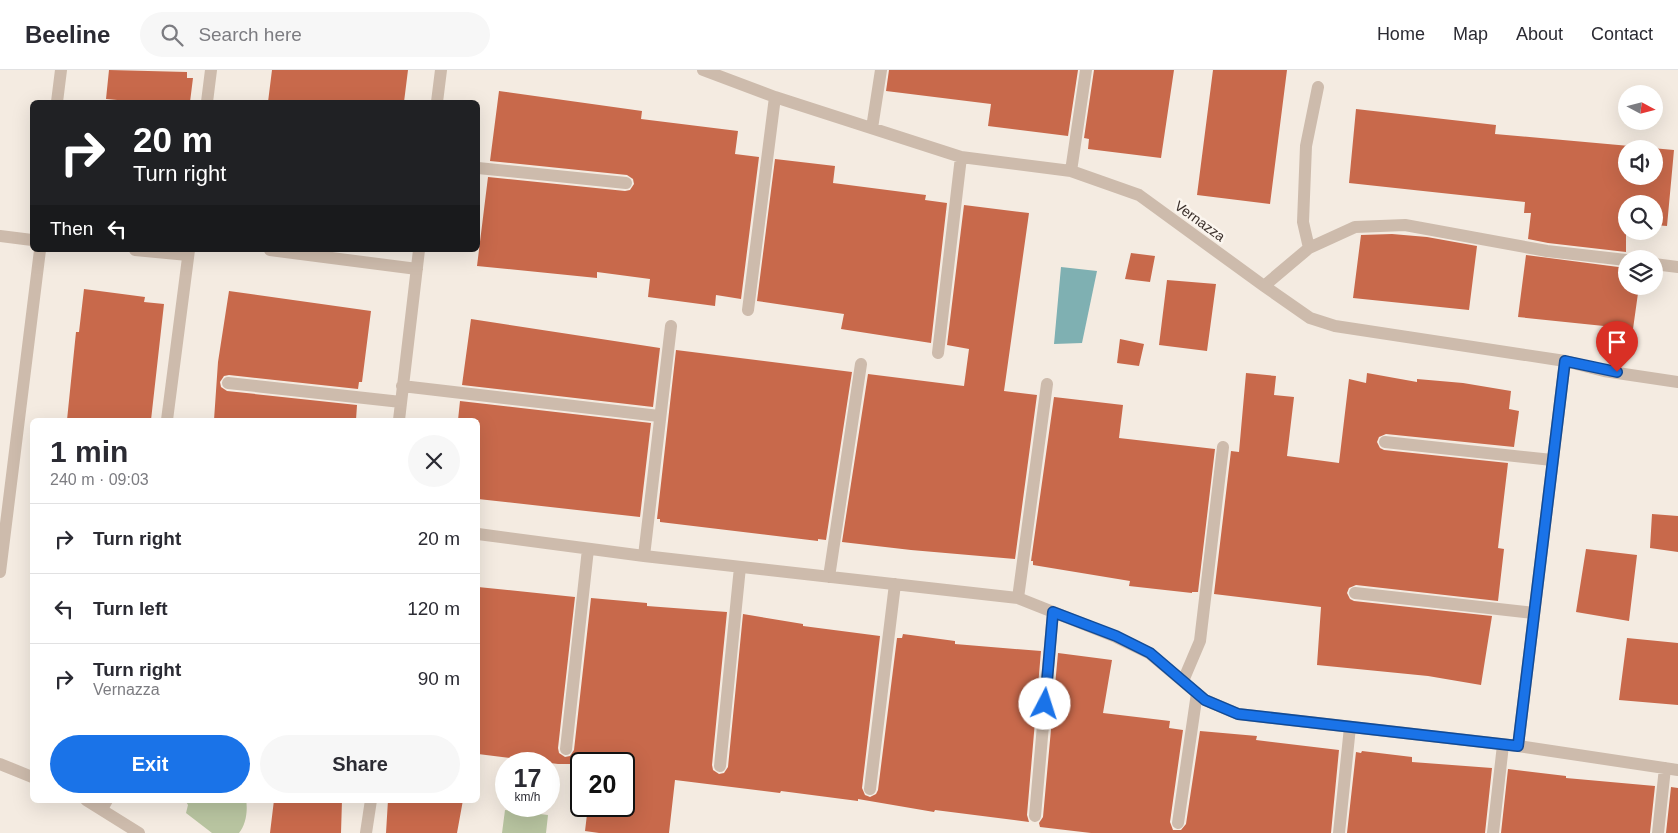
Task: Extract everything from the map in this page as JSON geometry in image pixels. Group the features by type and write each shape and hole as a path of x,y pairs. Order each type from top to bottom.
{"street":[{"path":"57,100 61,70"},
{"path":"207,100 211,70"},
{"path":"437,100 441,70"},
{"name":"Vernazza","path":"703,70 775,96 961,157 1071,171 1139,195 1310,318 1335,326 1565,361 1604,371 1678,382"},
{"path":"872,128 881,70"},
{"path":"1071,171 1086,70"},
{"path":"1309,248 1303,222 1306,146 1318,87"},
{"path":"748,310 775,96"},
{"path":"938,353 961,157"},
{"path":"480,168 626,183"},
{"path":"1264,286 1309,248 1355,227 1405,225 1547,251 1618,259"},
{"path":"0,236 30,240"},
{"path":"0,572 40,252"},
{"path":"167,418 188,253 170,252"},
{"path":"285,252 416,269"},
{"path":"399,418 419,252"},
{"path":"1663,265 1678,267"},
{"path":"644,556 671,326"},
{"path":"1518,746 1565,361"},
{"path":"829,577 861,364"},
{"path":"228,383 401,402"},
{"path":"1018,598 1047,384"},
{"path":"402,386 659,416"},
{"path":"1385,442 1552,460"},
{"path":"1183,681 1200,641 1223,447"},
{"path":"480,534 644,556 1018,598 1116,636 1150,653 1205,700 1238,714 1518,746 1672,769 1658,833"},
{"path":"566,749 588,549"},
{"path":"720,766 740,567"},
{"path":"870,789 895,584"},
{"path":"1355,594 1534,613"},
{"path":"1035,816 1053,612"},
{"path":"1178,823 1197,693"},
{"path":"1339,833 1350,727"},
{"path":"1493,833 1503,745"},
{"path":"0,764 30,777"},
{"path":"366,833 371,803"},
{"path":"105,805 139,833"}],"green space":[{"path":"187,803 246,803 247,813 239,833 212,833 186,813"},
{"path":"504,817 548,817 546,833 502,833"}],"water":[{"path":"1061,267 1097,271 1082,343 1054,344"}],"building":[{"path":"109,70 187,72 187,78 193,78 190,100 106,99"},
{"path":"272,70 408,70 404,100 268,100"},
{"path":"889,70 1078,70 1068,136 988,126 991,104 886,91"},
{"path":"1094,70 1174,70 1161,158 1088,149 1089,139 1084,138"},
{"path":"1213,70 1287,70 1270,204 1197,195"},
{"path":"499,91 642,111 641,119 738,131 735,154 759,157 741,299 716,295 715,306 648,297 650,279 597,272 597,278 477,266 488,177 625,191 630,190 634,184 633,179 627,175 490,161"},
{"path":"1356,109 1496,125 1495,134 1618,145 1618,185 1663,185 1663,149 1674,150 1667,226 1663,226 1663,195 1618,195 1618,240 1626,240 1626,250 1618,251 1528,239 1531,213 1524,213 1525,202 1349,183"},
{"path":"775,159 835,166 833,183 926,195 925,200 947,203 931,343 841,329 844,314 757,301"},
{"path":"964,205 1029,213 1004,391 1037,395 1015,559 842,542 868,374 964,386 969,349 947,345"},
{"path":"1392,234 1427,237 1477,246 1469,310 1353,298 1361,235"},
{"path":"1131,253 1155,256 1150,282 1125,279"},
{"path":"1526,255 1618,267 1618,295 1638,295 1633,329 1518,317"},
{"path":"1167,280 1216,284 1207,351 1159,345"},
{"path":"84,289 145,297 144,302 164,304 151,418 67,418 76,332 79,332"},
{"path":"229,291 371,311 362,382 359,382 358,389 229,375 224,376 220,382 221,387 227,391 357,405 356,418 214,418 218,362"},
{"path":"471,319 660,348 653,407 462,385"},
{"path":"1120,339 1144,344 1139,366 1117,363"},
{"path":"676,350 852,372 826,540 818,539 818,541 660,522 660,519 657,519"},
{"path":"1246,373 1276,376 1274,395 1294,397 1287,456 1339,463 1349,379 1366,383 1367,373 1417,382 1417,379 1463,383 1511,391 1509,409 1519,411 1514,447 1386,434 1379,437 1377,442 1380,448 1384,450 1508,463 1498,548 1504,549 1498,601 1356,585 1349,588 1347,593 1350,599 1354,601 1492,616 1481,685 1428,676 1317,665 1321,607 1214,594 1231,451 1239,452"},
{"path":"1054,397 1123,405 1119,438 1215,449 1198,592 1192,593 1129,586 1130,581 1033,565 1033,561 1031,561"},
{"path":"460,401 651,423 640,517 480,499 480,418 458,418"},
{"path":"1652,514 1678,516 1678,552 1650,548"},
{"path":"1586,549 1637,555 1629,621 1576,612"},
{"path":"480,587 575,597 559,752 495,752 495,756 480,754"},
{"path":"591,598 647,603 647,606 727,612 712,765 713,770 719,774 724,773 728,767 743,614 803,624 803,626 880,636 862,788 865,795 870,797 876,794 878,790 897,638 902,638 903,634 955,641 955,644 1041,651 1027,815 1029,822 935,810 934,812 858,799 858,801 781,791 780,793 675,780 669,833 599,833 585,831 587,817 635,817 635,752 573,752"},
{"path":"1627,638 1678,643 1678,705 1619,700"},
{"path":"1058,653 1112,660 1103,713 1170,721 1169,728 1183,730 1170,822 1173,830 1181,830 1186,824 1200,731 1257,736 1256,740 1339,750 1331,833 1091,833 1040,827 1039,823 1043,817"},
{"path":"1362,751 1412,757 1412,762 1492,768 1485,833 1347,833 1356,752 1361,753"},
{"path":"560,754 565,757 570,756 570,764 560,764"},
{"path":"1508,769 1566,776 1566,778 1655,786 1650,833 1501,833"},
{"path":"1671,787 1678,788 1678,833 1666,833"},
{"path":"274,803 342,803 341,833 270,833"},
{"path":"388,803 462,803 457,833 386,833"}],"route":[{"path":"1045,704 1053,612 1116,636 1150,653 1205,700 1238,714 1518,746 1565,361 1604,371 1617,372"}]}
